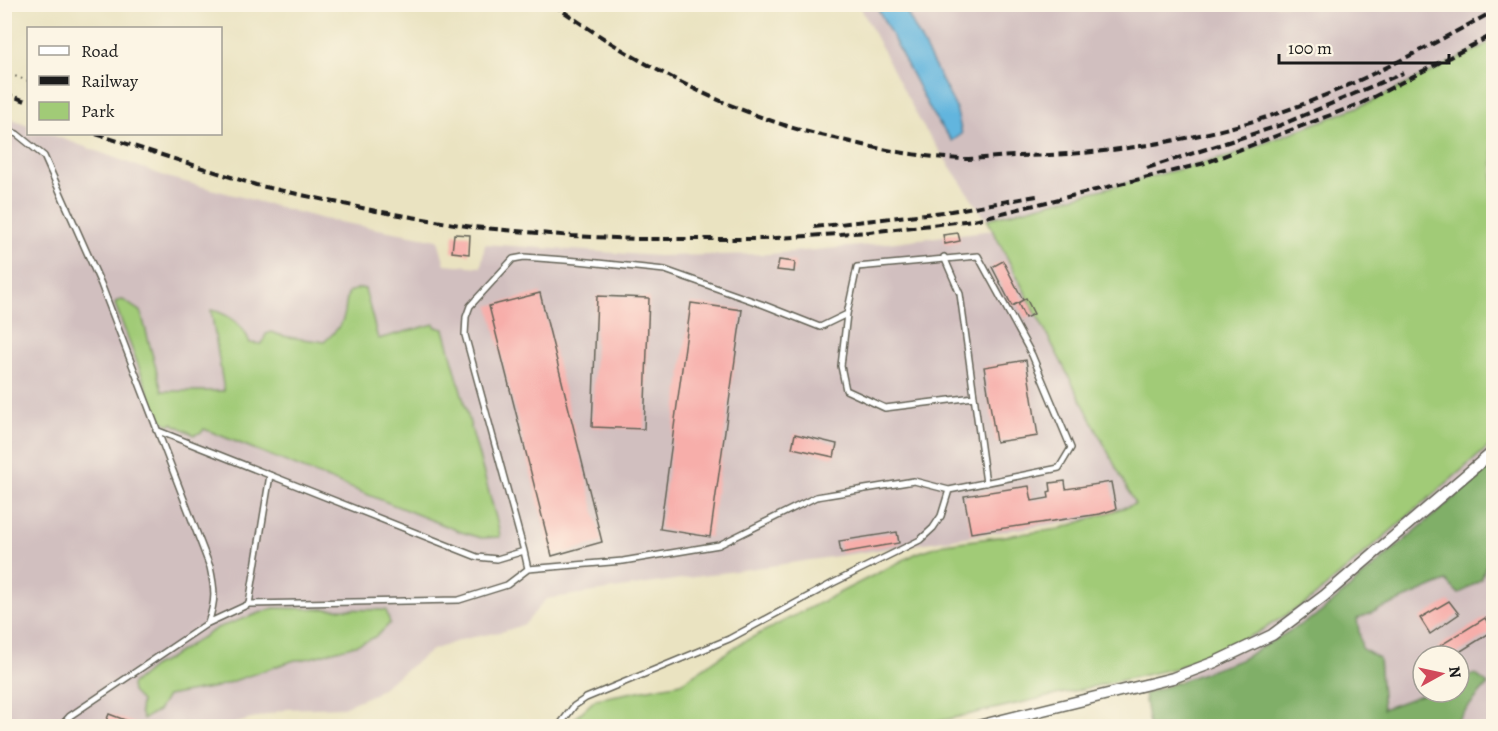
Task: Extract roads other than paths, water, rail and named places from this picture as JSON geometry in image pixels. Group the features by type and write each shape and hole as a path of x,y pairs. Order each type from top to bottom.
{"street":[{"path":"978,726 1173,678 1215,662 1272,635 1324,596 1494,451"}],"lane":[{"path":"4,129 17,134 44,156 101,284 210,567 215,591 214,604 208,623"},
{"path":"61,726 70,716 208,623 249,604 459,600 507,585 528,569 623,561 719,545 816,497 915,481 949,490 1059,468 1071,448 1032,355 978,256 944,257 857,267 847,314 841,366 846,390 885,408 974,396"},
{"path":"528,569 465,335 466,317 470,306 513,259 524,257 665,270 820,327 847,314"},
{"path":"944,257 960,294 986,483"},
{"path":"156,430 477,557 497,559 524,551"},
{"path":"249,604 270,475"},
{"path":"559,726 574,706 586,698 729,639 833,583 920,540 933,528 941,516 949,490"}],"water":[{"path":"876,5 903,5 956,108 962,134 952,141 933,115"}],"railway":[{"path":"553,4 607,41 664,74 753,114 798,130 872,147 917,155 962,159 1114,150 1177,140 1239,125 1299,106 1356,82 1494,11"},
{"path":"99,135 256,185 376,211 472,227 636,239 762,239 869,232 974,220 1205,163 1362,103 1494,34"},
{"path":"1147,168 1281,125 1403,73"},
{"path":"4,93 27,102"},
{"path":"814,227 951,211 1037,196"}]}
